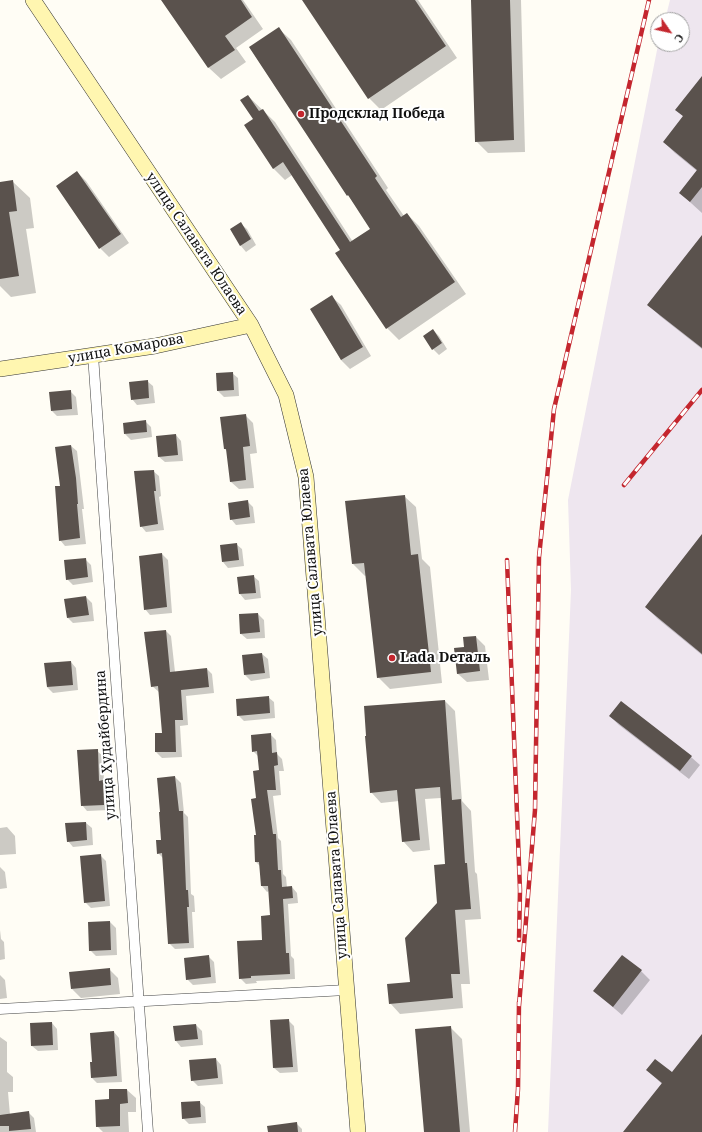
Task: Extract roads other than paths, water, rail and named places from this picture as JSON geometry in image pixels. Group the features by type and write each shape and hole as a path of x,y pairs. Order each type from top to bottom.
{"street":[{"name":"улица Салавата Юлаева","path":"33,0 251,325 286,395 306,477 358,1132"},
{"name":"улица Комарова","path":"0,369 154,346 251,325"},
{"name":"улица Худайбердина","path":"93,355 148,1132"},
{"path":"0,1010 346,990"}],"railway":[{"path":"519,1006 535,810 539,557 554,409 649,0"},
{"path":"624,485 702,390"},
{"path":"507,560 520,890 519,940"},
{"path":"515,1132 518,1089 519,1002"}],"place":[{"name":"Продсклад Победа","path":"301,114"},
{"name":"Lada Dеталь","path":"392,658"}]}
